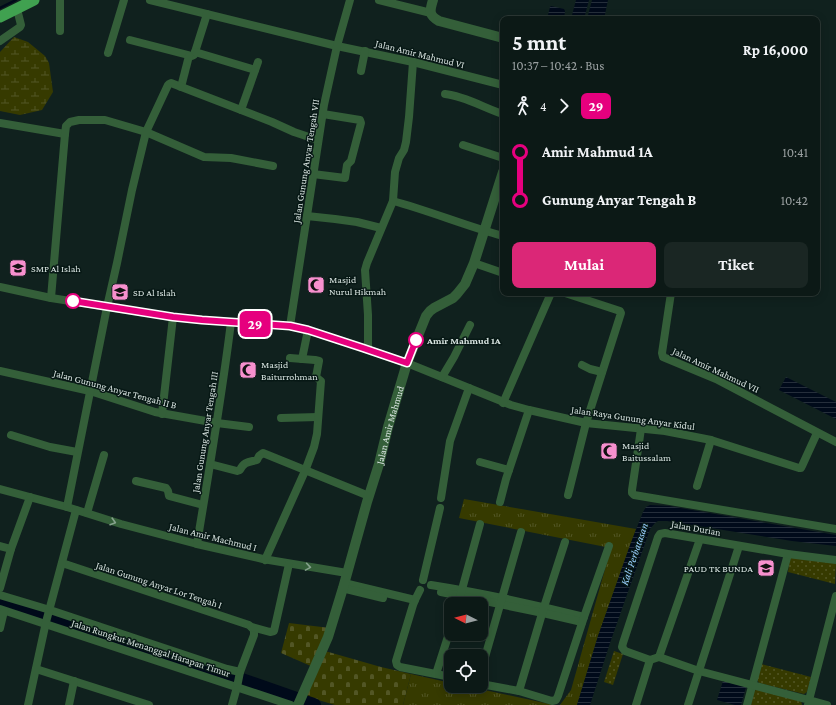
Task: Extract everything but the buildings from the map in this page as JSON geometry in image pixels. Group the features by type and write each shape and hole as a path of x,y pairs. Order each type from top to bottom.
{"main road":[{"path":"0,18 34,0"}],"street":[{"path":"60,0 60,31"},
{"path":"108,53 124,0"},
{"name":"Jalan Amir Mahmud VI","path":"150,0 334,45 413,62 500,84"},
{"name":"Jalan Gunung Anyar Tengah VII","path":"290,326 334,45 350,0"},
{"path":"379,0 425,12 438,21 500,37"},
{"path":"425,12 431,8 433,0"},
{"path":"0,40 20,27 21,25 17,9"},
{"path":"181,87 207,14"},
{"path":"130,40 192,54 257,66 240,110"},
{"path":"361,71 365,51"},
{"path":"366,349 368,315 365,270 392,201 395,172 406,142 413,62"},
{"path":"67,507 132,190 146,132 169,84 171,83 294,132 318,140"},
{"path":"445,94 500,113"},
{"path":"313,174 345,178 347,165 352,161 361,123 360,120 323,114"},
{"path":"51,298 65,134 66,126 68,124 79,120 105,120 146,132 204,158 231,158 273,166"},
{"path":"0,123 65,134"},
{"path":"463,145 500,157"},
{"name":"Jalan Amir Mahmud","path":"297,702 328,637 407,363 426,316 434,308 453,298 465,284 474,263 500,181"},
{"path":"392,201 412,206 500,235"},
{"path":"307,216 357,222 381,228"},
{"path":"474,263 500,271"},
{"name":"Jalan Raya Gunung Anyar Kidul","path":"0,287 51,298 173,317 290,326 308,330 407,363 503,403 586,423 665,431 711,440 800,468 817,432"},
{"path":"503,403 550,296"},
{"path":"568,495 586,423 621,314 620,311 574,296"},
{"name":"Jalan Amir Mahmud VII","path":"671,296 662,353 664,358 716,379 817,432"},
{"path":"162,414 173,317"},
{"name":"Jalan Gunung Anyar Tengah III","path":"197,544 225,372 231,322"},
{"path":"442,377 470,325"},
{"path":"302,359 308,330"},
{"path":"265,560 305,471 317,434 321,382 316,377 319,361 290,358"},
{"path":"582,365 602,372"},
{"name":"Jalan Gunung Anyar Tengah II B","path":"0,372 90,391 162,414 248,427"},
{"path":"441,498 450,441 469,388"},
{"path":"500,502 529,410"},
{"path":"281,418 318,417"},
{"path":"641,429 632,490 632,493 635,496 836,529"},
{"path":"817,432 836,442"},
{"path":"11,435 50,447 78,452"},
{"path":"697,486 711,440"},
{"path":"210,464 237,471 240,470 241,467 247,462 257,460 263,453 369,496"},
{"path":"87,513 104,455"},
{"path":"480,462 509,470"},
{"path":"136,481 168,489 169,496 203,505"},
{"name":"Jalan Amir Machmud I","path":"0,489 197,544 265,560 290,564 414,603"},
{"path":"0,588 11,549 30,497"},
{"path":"440,508 423,580 419,584 420,590 414,603 396,661 397,665 400,667 444,676"},
{"path":"28,705 48,617 76,510"},
{"path":"430,587 460,597 480,524"},
{"path":"487,649 521,532"},
{"name":"Jalan Durian","path":"650,660 625,651 622,647 660,534 665,533 788,554 836,560"},
{"path":"659,657 700,539"},
{"path":"519,692 565,542"},
{"path":"0,546 11,549"},
{"path":"488,685 552,701 556,700 609,546"},
{"path":"688,705 739,546"},
{"path":"747,705 788,554"},
{"name":"Jalan Gunung Anyar Lor Tengah I","path":"62,563 270,632 274,631 290,564"},
{"path":"423,580 429,582 430,587"},
{"path":"420,590 424,592 430,587"},
{"path":"0,595 48,617"},
{"path":"808,703 836,596"},
{"path":"488,600 501,601 583,620"},
{"path":"0,628 2,610"},
{"name":"Jalan Rungkut Menanggal Harapan Timur","path":"2,610 48,617 227,669 239,679 277,703 297,702"},
{"name":"Jalan Rungkut Menanggal Harapan Timur","path":"48,617 239,679"},
{"name":"Jalan Rungkut Menanggal Harapan Timur","path":"239,679 254,635 254,630 251,626"},
{"path":"436,674 447,641"},
{"path":"636,705 650,660 659,657 808,703 827,705"},
{"path":"36,669 145,704"},
{"path":"232,705 239,679"},
{"path":"69,705 74,681"}],"green space":[{"path":"14,37 28,42 45,56 49,63 53,92 42,110 20,115 0,111 0,52"},
{"path":"464,499 636,529 598,636 577,705 560,705 571,690 611,548 459,518"},
{"path":"790,557 836,563 835,584 788,572"},
{"path":"289,623 330,628 313,667 281,653"},
{"path":"325,651 411,674 403,705 335,705 305,696"},
{"path":"614,651 623,654 613,685 604,682"},
{"path":"761,664 811,677 807,692 804,694 759,683 757,679"},
{"path":"411,674 444,681 444,693 488,693 488,691 554,705 403,705"},
{"path":"758,689 801,701 802,705 751,705 754,691"}],"water":[{"path":"576,0 589,0 585,16 572,16"},
{"path":"592,0 608,0 605,16 588,16"},
{"path":"550,7 564,9 564,16 548,16"},
{"path":"786,377 836,402 836,419 779,390"},
{"name":"Kali Perbatasan","path":"650,505 669,506 836,535 836,546 792,541 667,521 658,521 650,529 590,705 577,705 598,636 630,545 643,512 646,507"},
{"path":"723,681 746,687 741,705 735,705 717,700"}],"waterway":[{"path":"0,8 16,0"},
{"path":"0,602 126,640 314,705"}],"bus line":[{"name":"29","path":"73,301 173,317 290,326 308,330 407,363 416,340"}],"place":[{"name":"SMP Al Islah","path":"18,268"},
{"name":"Masjid Nurul Hikmah","path":"316,285"},
{"name":"SD Al Islah","path":"120,292"},
{"name":"Amir Mahmud 1A","path":"416,340"},
{"name":"Masjid Baiturrohman","path":"248,370"},
{"name":"Masjid Baitussalam","path":"609,451"},
{"name":"PAUD TK BUNDA","path":"766,568"}]}
